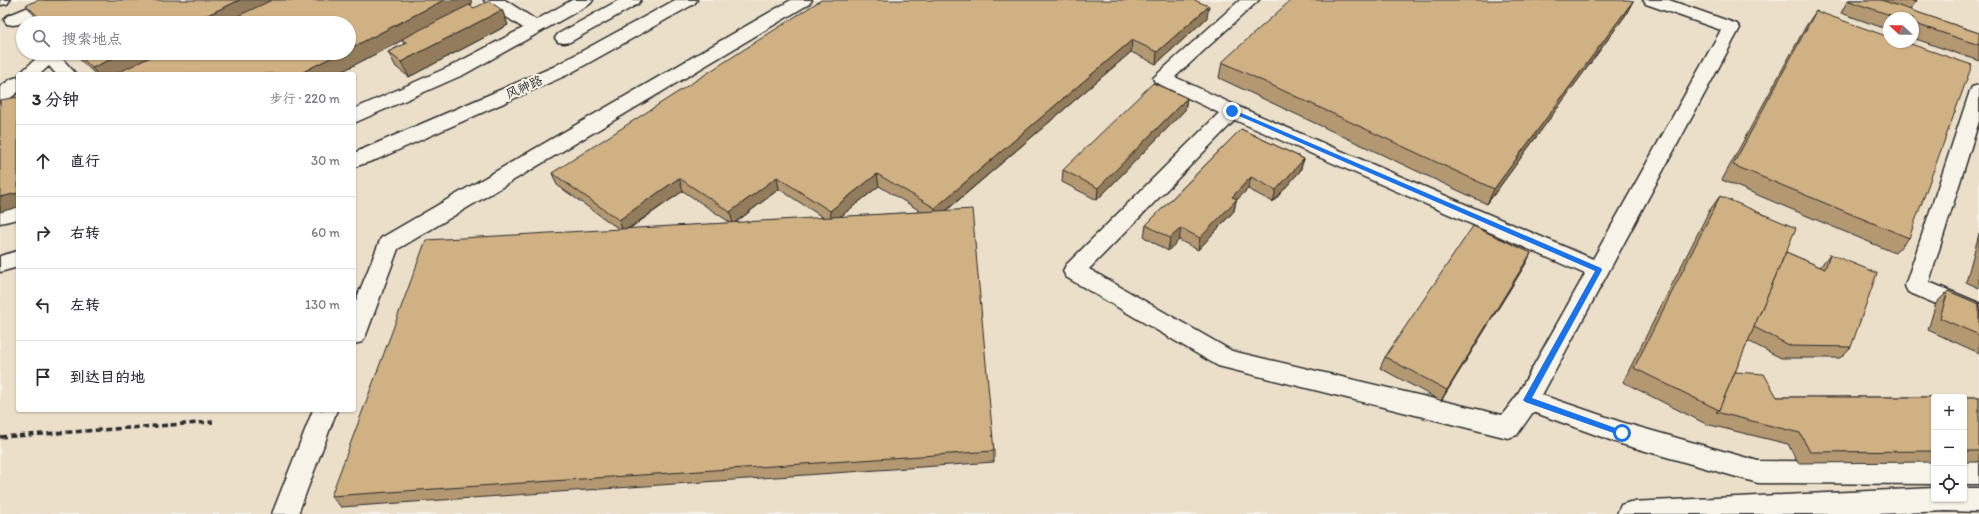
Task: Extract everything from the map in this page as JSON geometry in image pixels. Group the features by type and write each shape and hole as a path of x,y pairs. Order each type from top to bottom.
{"street":[{"path":"33,16 61,0"},
{"path":"493,0 536,28"},
{"path":"356,116 458,70 584,0"},
{"path":"564,38 632,0"},
{"name":"风神路","path":"356,159 560,71 688,0"},
{"path":"356,330 389,244 803,0"},
{"path":"1250,0 1162,78 1232,111 1598,270"},
{"path":"1232,111 1074,270 1226,359 1508,427 1528,400 1731,28 1652,0"},
{"path":"0,9 16,23"},
{"path":"30,72 43,60"},
{"path":"53,60 65,72"},
{"path":"0,98 16,85"},
{"path":"1979,91 1916,286 1979,313"},
{"path":"0,215 16,211"},
{"path":"0,264 16,260"},
{"path":"1528,400 1622,433 1758,472 1931,473"},
{"path":"285,514 324,412"},
{"path":"1967,473 1979,473"},
{"path":"1630,514 1931,500"},
{"path":"1967,500 1979,500"},
{"path":"1948,502 1955,514"}],"shaded area":[{"path":"0,0 1979,0 1979,514 0,514"}],"building":[{"path":"38,0 240,0 205,16 38,16 26,5"},
{"path":"272,0 444,0 356,45 356,16 238,16"},
{"path":"821,0 1194,0 1209,6 1157,52 1132,40 935,208 877,174 830,211 777,177 730,212 679,178 619,220 552,173"},
{"path":"1291,0 1633,1 1494,189 1222,62"},
{"path":"1881,0 1917,12 1883,13 1849,1"},
{"path":"489,1 502,10 401,62 388,52 407,43 402,39 469,5 474,8"},
{"path":"1816,11 1883,35 1883,48 1919,47 1972,65 1909,238 1733,165"},
{"path":"1919,13 1979,33 1979,45 1919,25"},
{"path":"84,60 109,60 92,68"},
{"path":"144,60 326,60 303,72 119,72"},
{"path":"1153,83 1187,98 1098,188 1063,170"},
{"path":"16,97 16,193 0,197 0,100"},
{"path":"1241,129 1304,159 1276,190 1251,177 1232,197 1237,199 1200,238 1181,228 1170,238 1146,225"},
{"path":"1720,196 1796,228 1719,410 1634,368"},
{"path":"972,209 994,451 331,496 426,240"},
{"path":"1473,226 1531,253 1447,390 1385,357"},
{"path":"1786,252 1825,269 1830,254 1877,273 1851,347 1791,346 1754,327"},
{"path":"1948,291 1979,304 1979,335 1940,318"},
{"path":"1735,372 1764,374 1777,397 1931,397 1931,451 1810,452 1800,433 1716,412 1719,410"},
{"path":"1967,397 1979,397 1979,451 1967,451"}],"railway":[{"path":"0,437 213,422"}],"route":[{"path":"1232,111 1598,270 1527,400 1622,433"}]}
